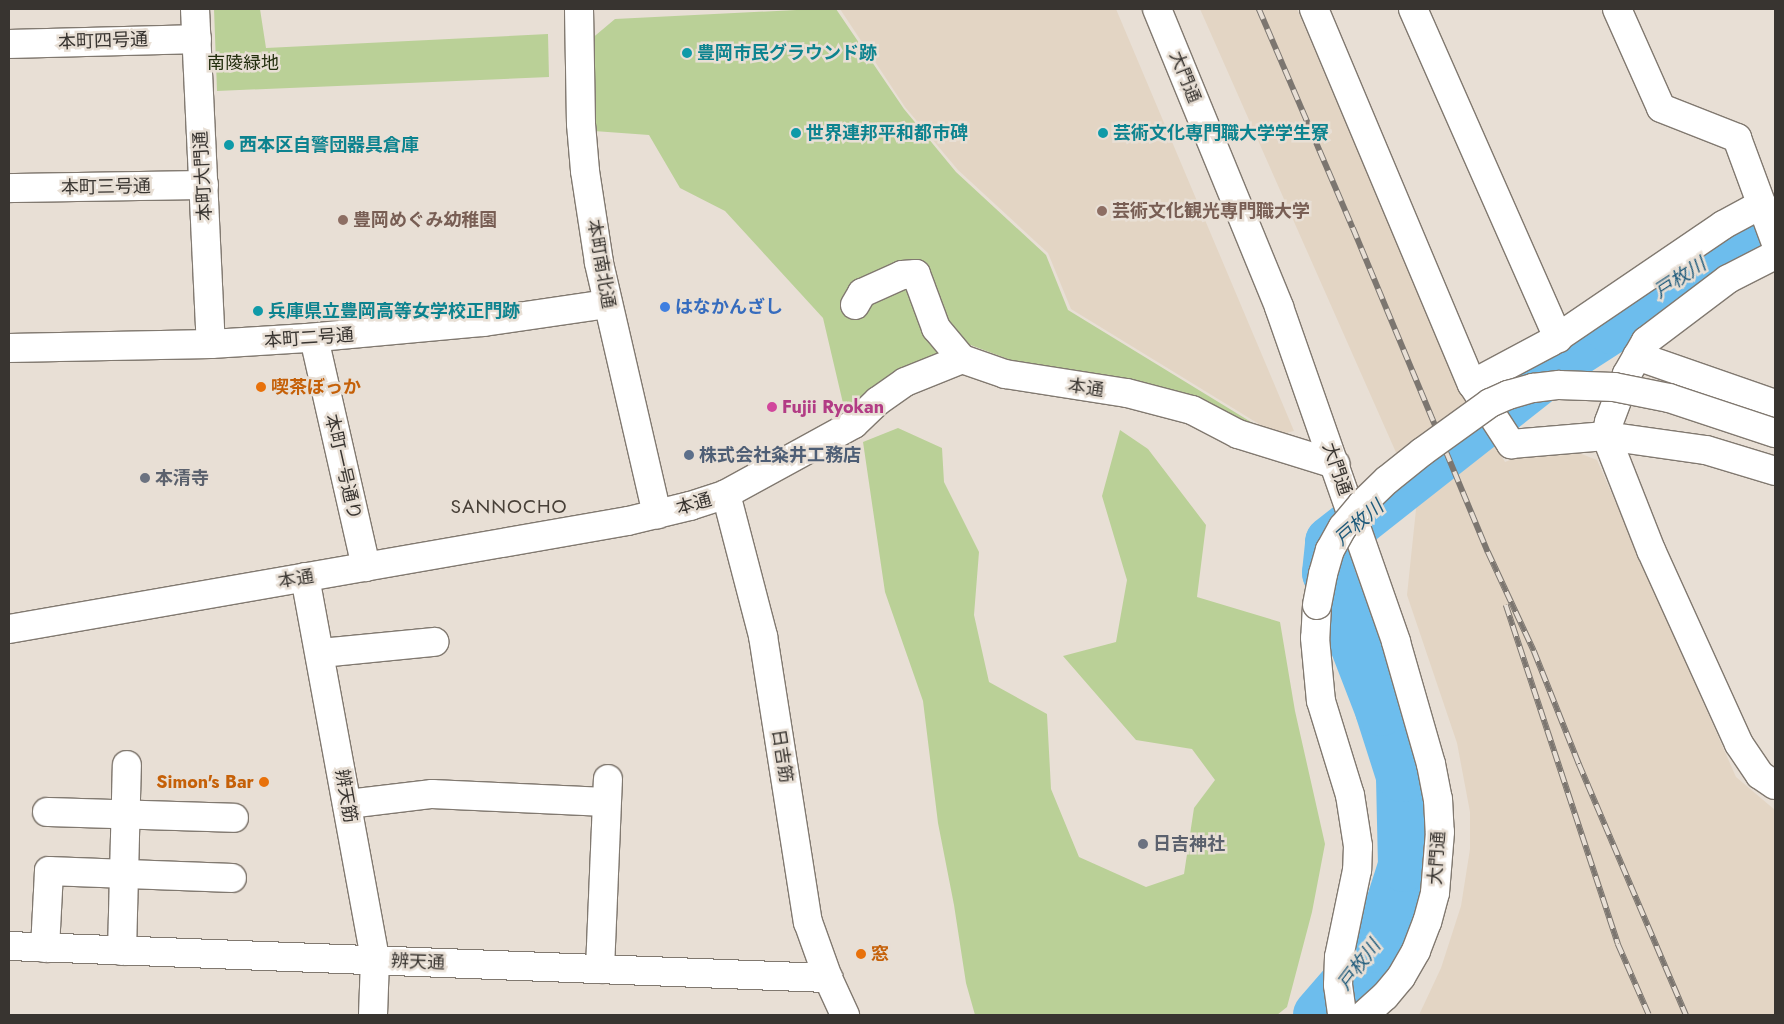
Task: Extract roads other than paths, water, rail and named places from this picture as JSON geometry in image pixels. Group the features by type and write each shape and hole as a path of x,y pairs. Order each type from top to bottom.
{"street":[{"name":"本町大門通","path":"195,9 211,344"},
{"name":"本町南北通","path":"579,9 582,124 586,171 599,264 657,514"},
{"name":"大門通","path":"1157,9 1280,307 1396,642 1422,729 1438,800 1440,832 1435,893 1428,922 1416,951 1396,984 1364,1015"},
{"path":"1314,9 1472,384 1511,444 1606,436 1706,450 1775,471"},
{"path":"1413,9 1558,338"},
{"path":"1617,9 1661,108 1737,138 1775,241"},
{"name":"本町四号通","path":"9,44 197,39"},
{"name":"本町三号通","path":"9,188 204,185"},
{"path":"1472,384 1558,338 1723,226 1762,204"},
{"path":"1775,255 1728,279 1646,340 1621,390 1606,436 1651,550 1739,744 1760,775 1775,785"},
{"path":"855,305 862,293 902,275 916,274 936,328 962,359"},
{"name":"本町二号通","path":"9,348 211,344 314,338 484,322 608,304"},
{"name":"本町一号通り","path":"314,338 366,567"},
{"path":"1638,356 1775,404"},
{"name":"本通","path":"9,629 657,514 726,494 854,424 878,401 905,382 962,359 1005,374 1127,393 1192,410 1238,434 1335,464"},
{"path":"1342,1015 1338,985 1340,958 1357,870 1358,846 1350,795 1321,701 1315,638 1317,605 1322,574 1330,550 1343,527 1362,504 1386,480 1422,452 1490,403 1508,395 1533,388 1559,385 1614,387 1669,398 1775,433"},
{"name":"日吉筋","path":"726,494 763,636 808,922 828,978 845,1015"},
{"name":"辨天筋","path":"306,577 375,960 374,1015"},
{"path":"321,652 434,642"},
{"path":"122,951 127,765"},
{"path":"348,804 432,794 607,790 600,969"},
{"path":"47,812 234,818"},
{"path":"45,948 49,871 232,878"},
{"name":"辨天通","path":"9,946 828,978"}],"waterway":[{"name":"戸枚川","path":"1319,1015 1378,947 1404,866 1402,776 1381,710 1328,573 1331,542 1566,357 1611,328 1656,292 1717,254 1775,224"}],"railway":[{"path":"1259,9 1353,228 1488,552 1534,651 1579,764 1686,1015"},
{"path":"1506,605 1618,944 1649,1015"}],"place":[{"name":"豊岡市民グラウンド跡","path":"687,53"},
{"name":"世界連邦平和都市碑","path":"796,133"},
{"name":"芸術文化専門職大学学生寮","path":"1103,133"},
{"name":"西本区自警団器具倉庫","path":"229,145"},
{"name":"芸術文化観光専門職大学","path":"1102,211"},
{"name":"豊岡めぐみ幼稚園","path":"343,220"},
{"name":"はなかんざし","path":"665,307"},
{"name":"兵庫県立豊岡高等女学校正門跡","path":"258,311"},
{"name":"喫茶ぼっか","path":"261,387"},
{"name":"Fujii Ryokan","path":"772,407"},
{"name":"株式会社粂井工務店","path":"689,455"},
{"name":"本清寺","path":"145,478"},
{"name":"Simon's Bar","path":"264,782"},
{"name":"日吉神社","path":"1143,844"},
{"name":"窓","path":"861,954"}],"district":[{"name":"SANNOCHO","path":"509,507"}],"park label":[{"name":"南陵緑地","path":"243,63"}]}
